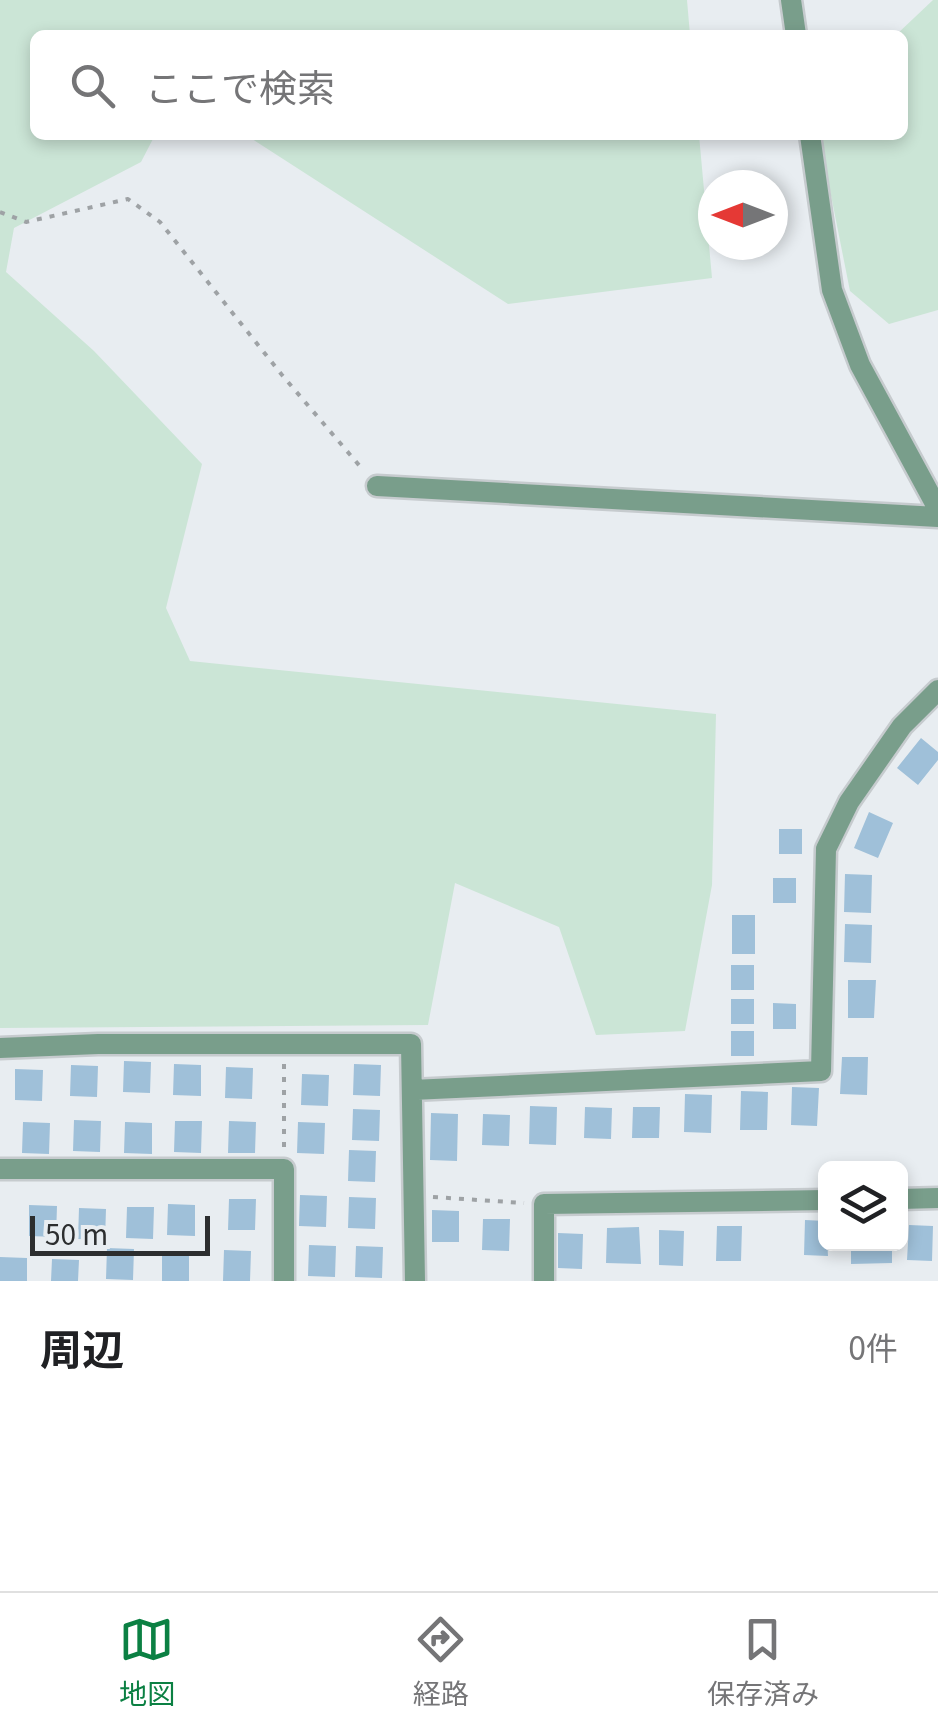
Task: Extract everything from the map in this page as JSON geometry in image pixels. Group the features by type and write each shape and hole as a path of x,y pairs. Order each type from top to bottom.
{"street":[{"path":"791,0 795,30"},
{"path":"811,140 832,290 860,365 938,513"},
{"path":"377,486 938,513"},
{"path":"412,1090 821,1071 826,849 860,786 902,726 938,690"},
{"path":"0,1048 411,1044 414,1281"},
{"path":"0,1169 284,1170 284,1281"},
{"path":"908,1199 938,1198"},
{"path":"544,1281 544,1204 818,1200"}],"path":[{"path":"0,212 26,222 128,199 160,222 377,486"},
{"path":"284,1044 284,1170"},
{"path":"414,1196 544,1204"}],"green space":[{"path":"0,0 687,0 690,30 30,30 30,140 152,140 141,162 14,228 6,272 94,351 202,464 166,608 190,661 716,714 712,885 685,1031 596,1035 559,927 455,883 428,1025 0,1028"},
{"path":"933,0 938,0 938,310 889,324 850,291 820,140 908,140 908,30 901,30"},
{"path":"254,140 699,140 702,170 698,170 698,260 710,260 712,278 508,304"}],"building":[{"path":"921,738 938,752 938,760 918,785 897,768"},
{"path":"869,812 893,823 878,858 854,848"},
{"path":"779,829 802,829 802,854 779,854"},
{"path":"845,874 872,875 871,913 844,912"},
{"path":"773,878 796,878 796,903 773,903"},
{"path":"732,915 755,915 755,954 732,954"},
{"path":"845,924 872,925 871,963 844,962"},
{"path":"731,965 754,965 754,990 731,990"},
{"path":"848,980 876,980 874,1018 848,1018"},
{"path":"731,999 754,999 754,1024 731,1024"},
{"path":"773,1003 796,1004 796,1029 773,1029"},
{"path":"731,1031 754,1031 754,1056 731,1056"},
{"path":"842,1057 868,1057 867,1095 840,1094"},
{"path":"124,1061 151,1062 150,1093 123,1092"},
{"path":"174,1064 201,1065 201,1096 173,1095"},
{"path":"354,1064 381,1065 380,1096 353,1095"},
{"path":"71,1065 98,1066 97,1097 70,1096"},
{"path":"226,1067 253,1068 252,1099 225,1098"},
{"path":"15,1069 43,1070 42,1101 15,1100"},
{"path":"302,1074 329,1075 328,1106 301,1105"},
{"path":"792,1087 819,1088 817,1126 791,1125"},
{"path":"741,1091 768,1092 767,1130 740,1130"},
{"path":"685,1094 712,1095 711,1133 684,1132"},
{"path":"530,1106 557,1107 556,1145 529,1144"},
{"path":"585,1107 612,1108 611,1139 584,1138"},
{"path":"633,1107 660,1107 659,1138 632,1138"},
{"path":"353,1109 380,1110 379,1141 352,1140"},
{"path":"431,1113 458,1114 457,1161 430,1160"},
{"path":"483,1114 510,1115 509,1146 482,1145"},
{"path":"74,1120 101,1121 100,1152 73,1151"},
{"path":"175,1121 202,1121 201,1153 174,1152"},
{"path":"229,1121 256,1122 255,1153 228,1153"},
{"path":"23,1122 50,1123 49,1154 22,1153"},
{"path":"125,1122 152,1123 152,1154 124,1153"},
{"path":"298,1122 325,1123 324,1154 297,1153"},
{"path":"349,1150 376,1151 375,1182 348,1181"},
{"path":"300,1195 327,1196 326,1227 299,1226"},
{"path":"349,1197 376,1198 375,1229 348,1228"},
{"path":"229,1199 256,1199 255,1230 228,1230"},
{"path":"168,1204 195,1205 195,1236 167,1235"},
{"path":"29,1205 57,1206 56,1237 29,1236"},
{"path":"127,1207 154,1207 153,1239 126,1238"},
{"path":"79,1208 106,1209 105,1240 78,1239"},
{"path":"432,1210 459,1211 459,1242 432,1242"},
{"path":"483,1219 510,1219 509,1251 482,1250"},
{"path":"805,1220 818,1221 818,1251 828,1251 828,1256 804,1255"},
{"path":"909,1225 933,1226 932,1261 907,1260"},
{"path":"717,1226 742,1226 741,1261 716,1261"},
{"path":"639,1227 641,1264 606,1263 607,1228"},
{"path":"659,1230 684,1231 683,1266 659,1265"},
{"path":"558,1233 583,1234 582,1269 558,1268"},
{"path":"309,1245 336,1246 335,1277 308,1276"},
{"path":"356,1246 383,1247 382,1278 355,1277"},
{"path":"107,1248 134,1249 133,1280 106,1279"},
{"path":"224,1250 251,1251 250,1281 223,1281"},
{"path":"851,1251 892,1251 892,1263 851,1264"},
{"path":"162,1255 189,1256 189,1281 162,1281"},
{"path":"0,1257 27,1258 27,1281 0,1281"},
{"path":"52,1259 79,1260 78,1281 51,1281"}]}
